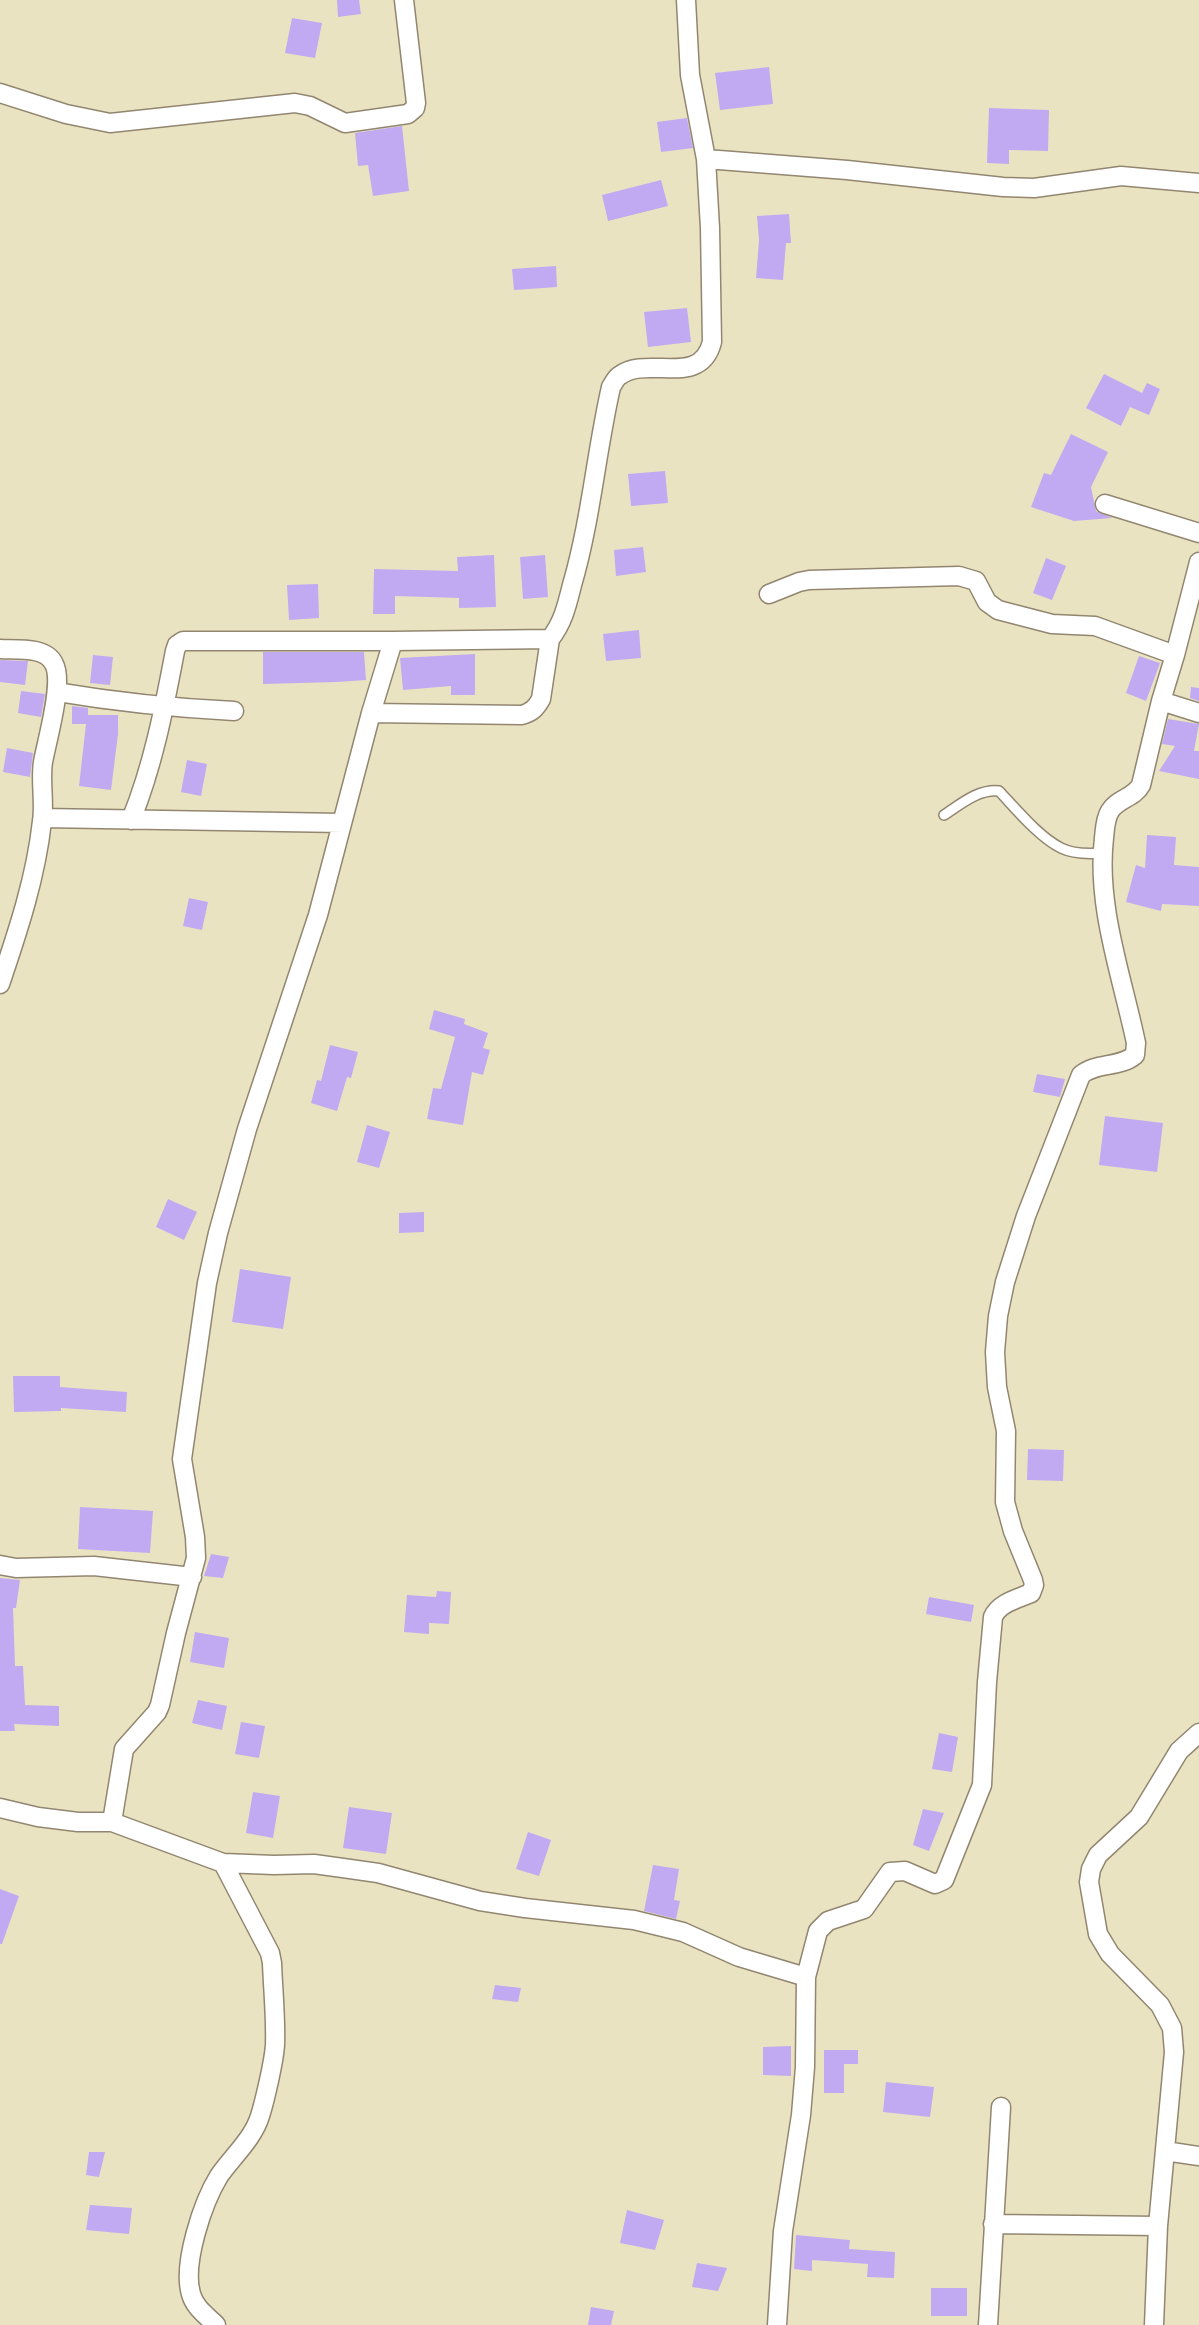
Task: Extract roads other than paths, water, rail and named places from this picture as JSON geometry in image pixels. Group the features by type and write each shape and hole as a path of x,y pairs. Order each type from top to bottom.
{"street":[{"path":"0,93 66,114 110,123 295,104 310,106 345,123 408,114 416,102 404,0"},
{"path":"371,713 522,715 537,707 541,699 550,639 558,629 563,617 582,551 611,387 619,376 632,370 691,366 702,362 709,354 712,342 706,159 690,75 686,0"},
{"path":"706,159 847,170 1003,188 1034,188 1121,176 1199,183"},
{"path":"1105,504 1199,533"},
{"path":"777,2325 783,2231 803,2096 806,1977 818,1931 828,1921 864,1908 890,1872 905,1871 935,1884 944,1880 982,1785 993,1617 1001,1606 1031,1593 1034,1585 1013,1531 1005,1502 1006,1431 997,1387 995,1352 998,1316 1005,1282 1026,1216 1081,1075 1093,1068 1130,1059 1135,1055 1129,1011 1114,952 1106,903 1102,853 1106,820 1114,806 1137,792 1142,785 1161,701 1199,562"},
{"path":"769,594 809,580 959,576 976,581 987,602 998,610 1052,624 1095,626 1175,655"},
{"path":"131,820 144,788 164,708 174,651 183,641 550,639"},
{"path":"112,1822 124,1749 157,1712 160,1705 196,1558 195,1537 182,1459 207,1283 218,1233 247,1129 318,915 371,713 393,641"},
{"path":"0,649 37,651 48,656 54,663 57,674 57,692 43,767 43,818 37,856 8,931 0,984"},
{"path":"57,692 164,708 234,711"},
{"path":"1161,701 1199,713"},
{"path":"43,818 342,824"},
{"path":"0,1565 23,1568 94,1566 192,1577"},
{"path":"1154,2325 1158,2226 1174,2052 1172,2028 1160,2005 1110,1954 1098,1934 1089,1882 1091,1869 1098,1855 1139,1817 1179,1751 1199,1733"},
{"path":"0,1808 48,1819 112,1822 223,1863 314,1864 378,1873 480,1901 634,1920 683,1932 739,1957 806,1977"},
{"path":"216,2325 196,2306 191,2294 188,2278 191,2259 201,2217 218,2178 255,2129 260,2117 275,2045 270,1953 223,1863"},
{"path":"988,2325 1001,2107"},
{"path":"1165,2151 1199,2156"},
{"path":"993,2224 1158,2226"}],"lane":[{"path":"944,815 977,794 991,790 999,791 1026,821 1061,848 1086,855 1102,853"}]}
